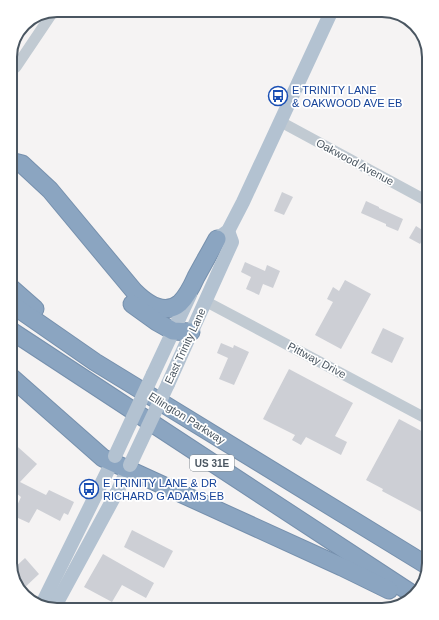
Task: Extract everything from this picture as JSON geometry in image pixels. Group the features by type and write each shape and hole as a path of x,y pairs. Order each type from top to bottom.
{"highway":[{"path":"17,163 22,164 50,190 134,291 145,302 160,308 176,326"},
{"path":"17,174 40,193 127,300 157,322 176,326 191,332"},
{"path":"160,308 171,307 179,304 187,294 222,235"},
{"path":"17,293 95,362"},
{"name":"Ellington Parkway","path":"17,308 95,362 422,562"},
{"name":"Ellington Parkway","path":"17,335 409,592"},
{"path":"17,382 103,458 114,459 403,597"}],"main road":[{"name":"East Trinity Lane","path":"44,601 114,459 176,326 281,122 329,17"},
{"name":"East Trinity Lane","path":"57,603 118,490 206,301 232,242 222,235"}],"street":[{"path":"17,66 49,18"},
{"name":"Oakwood Avenue","path":"281,122 422,198"},
{"name":"Pittway Drive","path":"206,301 422,416"}],"building":[{"path":"282,192 293,197 284,215 274,211"},
{"path":"366,201 403,219 398,231 361,213"},
{"path":"416,226 422,230 422,241 420,244 409,238"},
{"path":"245,262 265,271 267,265 280,271 273,288 263,284 259,295 246,289 251,277 241,272"},
{"path":"345,280 371,294 341,349 315,335 333,302 327,299 333,287 339,291"},
{"path":"383,328 404,338 392,363 371,353"},
{"path":"221,343 233,348 234,345 249,352 234,385 219,379 228,358 217,353"},
{"path":"289,369 353,403 335,436 347,442 341,455 306,437 301,445 292,440 295,435 263,419"},
{"path":"399,419 422,431 422,512 382,491 383,489 366,480"},
{"path":"17,446 37,464 20,482 46,495 49,490 74,502 68,515 64,513 60,521 37,509 29,523 17,517 17,506 21,497 17,494"},
{"path":"132,530 173,551 164,568 124,547"},
{"path":"103,554 154,583 146,598 122,585 112,602 84,587"},
{"path":"25,558 39,574 25,587 18,573 17,565"}],"place":[{"name":"E TRINITY LANE & OAKWOOD AVE EB","path":"278,96"},
{"name":"E TRINITY LANE & DR RICHARD G ADAMS EB","path":"89,489"}]}
